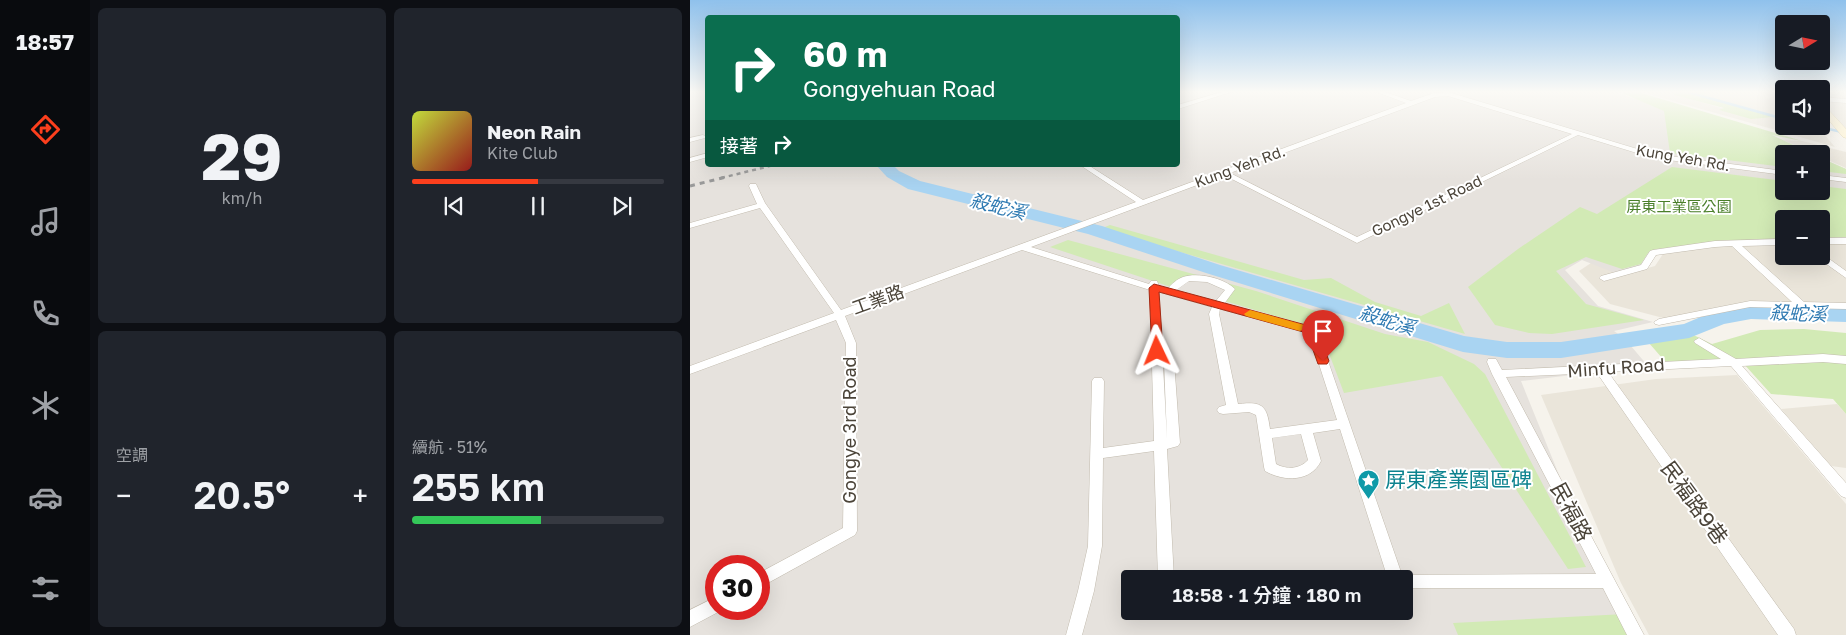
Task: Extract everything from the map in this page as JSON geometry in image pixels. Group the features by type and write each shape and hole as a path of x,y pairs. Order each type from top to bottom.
{"street":[{"name":"Kung Yeh Rd.","path":"1066,231 1363,121"},
{"name":"Kung Yeh Rd.","path":"1533,121 1654,156 1775,172"},
{"path":"1834,121 1844,131"},
{"name":"Gongye 1st Road","path":"1225,173 1357,240 1576,134"},
{"path":"690,140 703,137"},
{"path":"690,160 705,156"},
{"path":"1086,167 1142,203"},
{"path":"1830,178 1846,180"},
{"name":"Gongye 3rd Road","path":"753,186 762,206 839,314 851,344 850,531 770,575"},
{"path":"690,226 762,206"},
{"name":"工業路","path":"690,370 1066,231"},
{"path":"1830,242 1846,241"},
{"path":"1604,278 1644,267 1653,253 1734,243 1775,242"},
{"path":"1734,243 1801,305"},
{"path":"1021,247 1154,284 1170,292 1312,331 1393,570"},
{"path":"1830,263 1846,275"},
{"path":"1170,292 1183,280 1189,278 1227,286 1230,289 1214,314 1228,409 1251,407 1258,409 1264,418 1270,467 1275,472 1304,471 1313,464 1315,460 1306,429"},
{"path":"1154,284 1166,570"},
{"path":"1659,322 1750,304 1846,306"},
{"path":"1699,341 1734,362 1846,492"},
{"name":"Minfu Road","path":"1495,368 1601,370 1823,358 1846,360"},
{"path":"1097,454 1174,443 1170,361"},
{"name":"民福路","path":"1495,368 1636,635"},
{"name":"民福路9巷","path":"1601,370 1788,635"},
{"path":"1074,635 1086,592 1095,546 1098,381"},
{"path":"1266,434 1344,424"},
{"path":"1413,581 1608,581"},
{"path":"690,619 705,611"}],"shaded area":[{"path":"690,121 705,121 705,167 1180,167 1180,121 1706,121 1783,145 1775,145 1775,200 1830,200 1830,162 1846,169 1846,239 1830,240 1830,210 1775,210 1775,242 1652,252 1642,265 1615,273 1582,260 1565,270 1598,306 1653,322 1614,331 1625,339 1648,366 1521,381 1600,576 1631,635 690,635"},
{"path":"1742,121 1775,121 1775,130"},
{"path":"1837,121 1846,121 1846,129"},
{"path":"1793,135 1825,135 1835,147"},
{"path":"1783,140 1802,141 1818,145 1794,145"},
{"path":"1830,148 1846,152 1846,168 1830,161"},
{"path":"1830,244 1846,244 1846,305 1751,302 1667,319 1610,304 1579,271 1594,261 1630,273 1655,266 1663,254 1720,246 1775,245 1775,265 1830,265"},
{"path":"1737,375 1846,504 1846,635 1649,635 1621,583 1541,395 1656,379"},
{"path":"1837,404 1846,414 1846,468 1831,466 1781,409"}],"green space":[{"name":"屏東工業區公園","path":"1665,121 1734,121 1775,133 1775,135 1782,135 1802,141 1772,135 1793,145 1775,145 1775,166 1670,153"},
{"path":"1830,162 1846,169 1846,174 1830,172"},
{"name":"屏東工業區公園","path":"1672,167 1775,180 1775,200 1830,200 1830,187 1846,189 1846,237 1830,238 1830,210 1775,210 1775,239 1657,249 1648,253 1641,264 1622,269 1586,257 1556,271 1586,304 1644,320 1552,334 1529,333 1495,325 1468,287 1518,249 1580,207 1597,214"},
{"path":"1110,225 1304,280 1331,278 1375,302 1421,316 1449,303 1465,334 1100,229"},
{"path":"1068,240 1256,291 1385,334 1428,342 1474,364 1485,374 1586,567 1568,569 1442,376 1344,393 1322,335 1316,328 1221,300 1227,286 1189,278 1174,288 1050,247"},
{"path":"1677,327 1712,344 1760,330 1804,329 1846,333 1846,414 1833,399 1771,394 1743,363 1669,366 1642,335"},
{"path":"1625,614 1636,635 1458,635 1453,623"}],"waterway":[{"path":"1830,129 1846,133"},
{"name":"殺蛇溪","path":"886,167 893,174 914,185 1095,230 1213,269 1463,344 1507,350 1561,350 1689,331 1718,318 1751,312 1846,315"}],"railway":[{"path":"721,178 766,167"},
{"path":"690,186 726,177"}],"slow traffic":[{"path":"1250,314 1300,327"}],"place":[{"name":"屏東產業園區碑","path":"1369,499"}],"route":[{"path":"1157,351 1154,288 1312,331 1323,361"}]}
